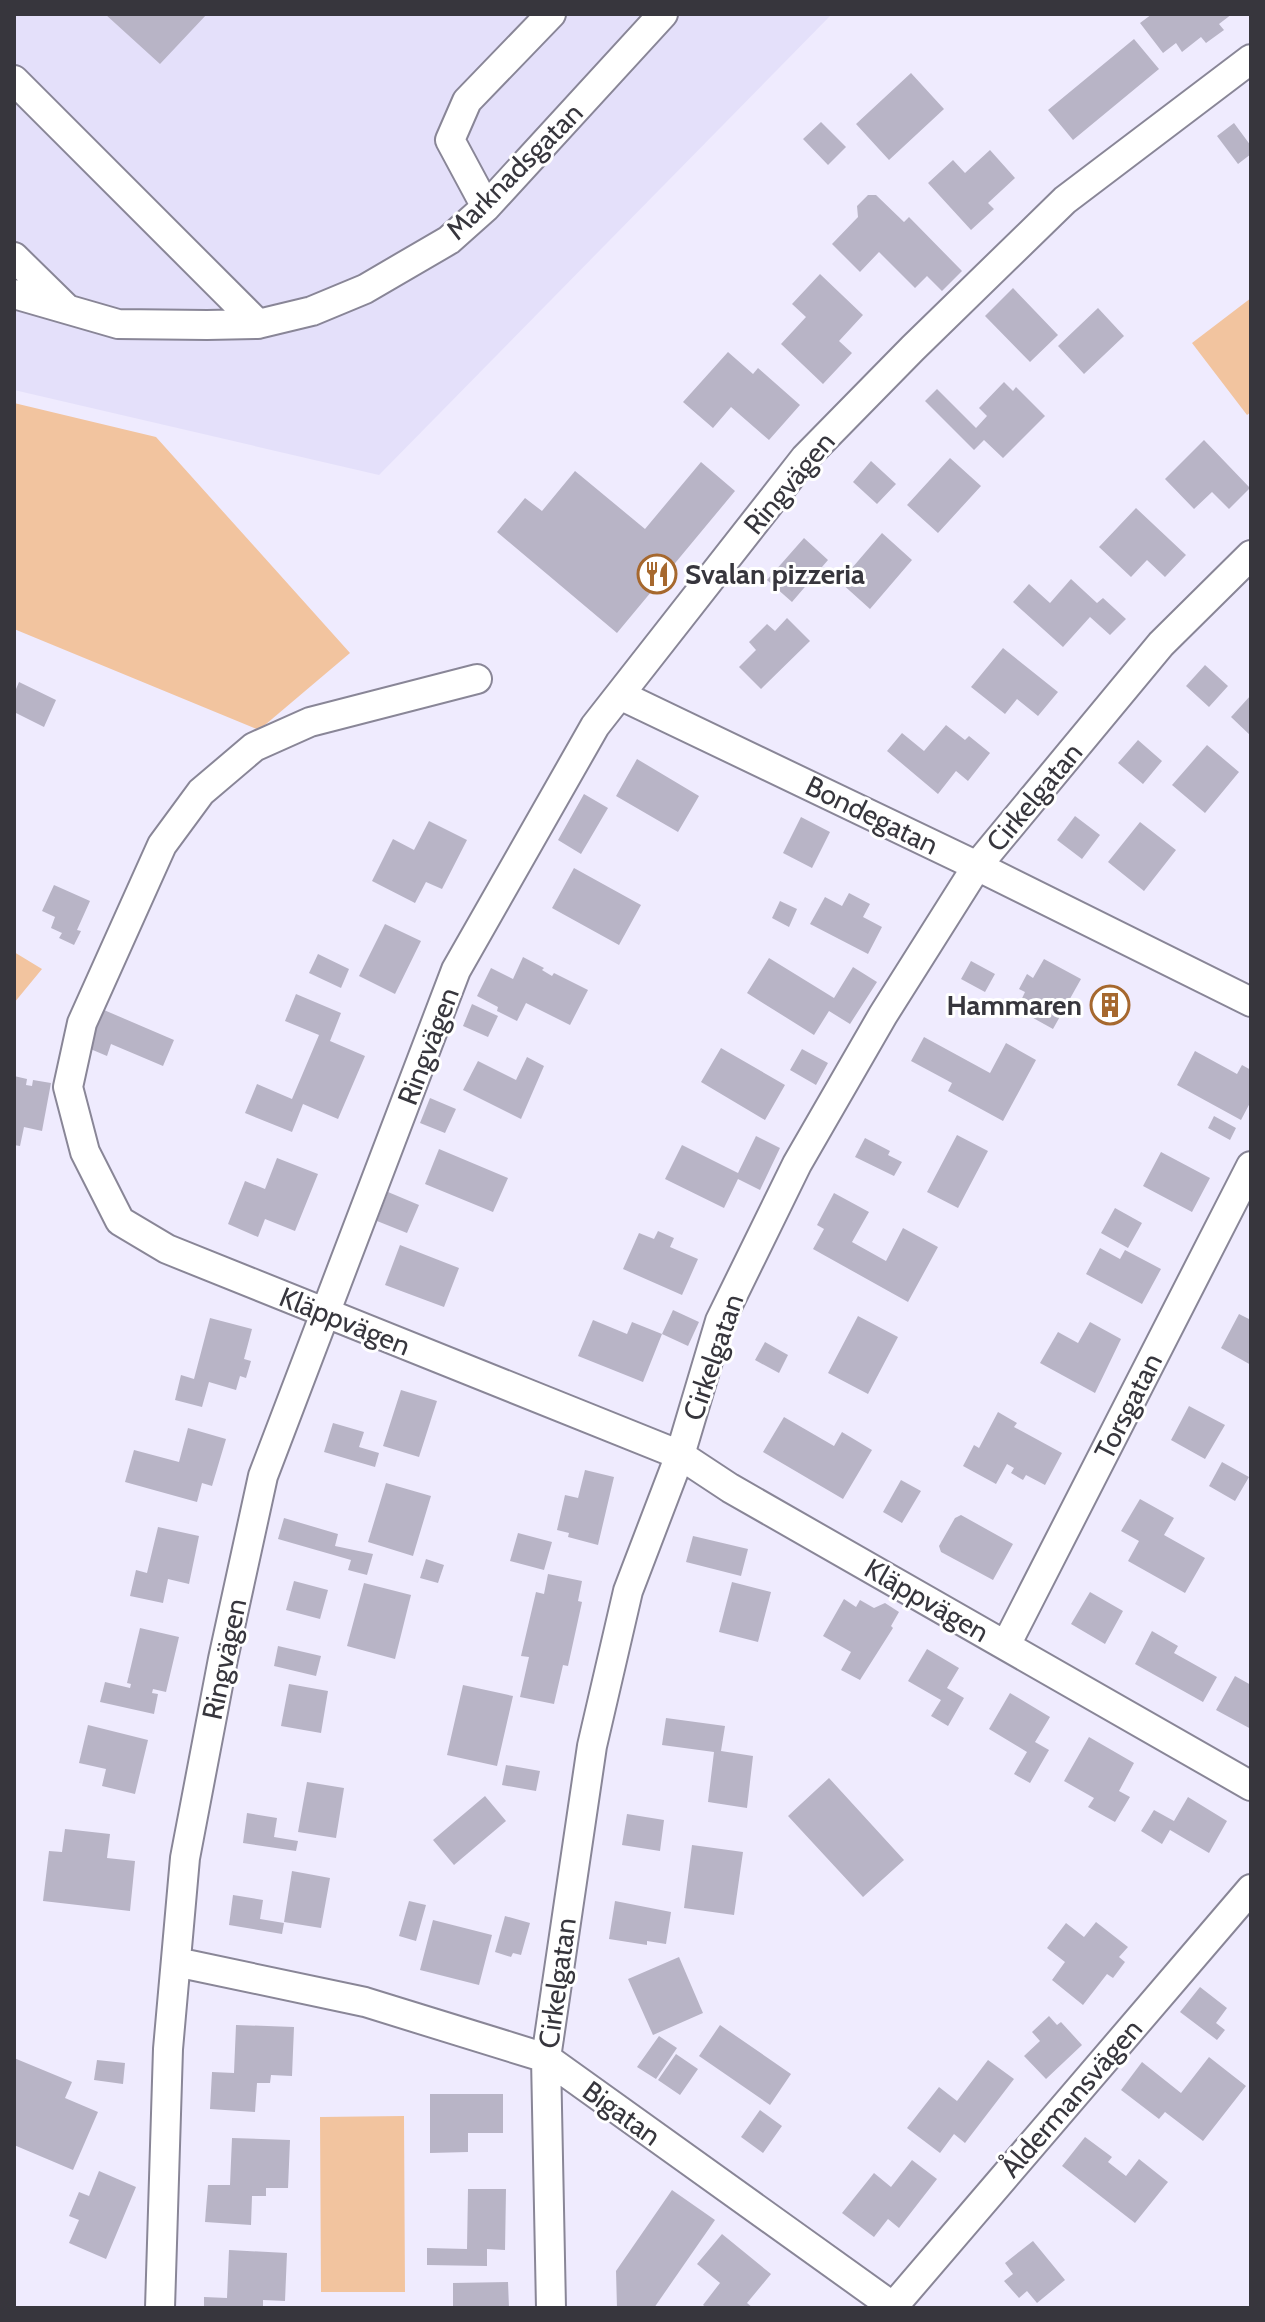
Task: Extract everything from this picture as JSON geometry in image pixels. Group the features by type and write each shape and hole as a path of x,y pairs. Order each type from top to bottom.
{"street":[{"path":"486,207 450,140 467,101 551,14"},
{"name":"Marknadsgatan","path":"14,294 118,324 258,324 312,311 365,289 449,240 486,207 663,14"},
{"name":"Ringvägen","path":"160,2308 168,2049 185,1858 223,1659 263,1476 456,970 595,726 805,458 1065,200 1251,59"},
{"path":"14,80 258,324"},
{"path":"14,257 69,311"},
{"name":"Cirkelgatan","path":"551,2308 546,2058 592,1746 628,1591 680,1455 720,1321 797,1164 883,1015 977,866 1161,644 1251,555"},
{"name":"Kläppvägen","path":"477,679 310,722 254,747 201,792 162,845 82,1023 68,1087 85,1152 120,1221 167,1249 680,1455 744,1496 1251,1786"},
{"name":"Bondegatan","path":"620,695 977,866 1251,1002"},
{"name":"Torsgatan","path":"1006,1645 1251,1166"},
{"name":"Åldermansvägen","path":"892,2307 1251,1889"},
{"name":"Bigatan","path":"176,1962 365,2002 546,2058 892,2307"}],"shaded area":[{"path":"14,14 832,14 379,475 14,390"},
{"path":"1251,298 1251,412 1247,415 1192,343"},
{"path":"14,403 156,437 350,653 259,730 14,629"},
{"path":"14,952 42,969 14,1003"},
{"path":"404,2116 405,2292 321,2292 320,2117"}],"building":[{"path":"105,14 207,14 160,64"},
{"path":"1152,14 1232,14 1219,24 1224,30 1206,43 1201,37 1182,52 1176,43 1163,53 1140,23"},
{"path":"1134,39 1159,69 1073,140 1048,110"},
{"path":"911,73 944,109 889,160 856,124"},
{"path":"821,122 846,147 828,165 803,139"},
{"path":"1234,123 1251,146 1251,154 1238,164 1217,136"},
{"path":"990,150 1015,178 988,203 994,209 971,230 928,183 953,160 965,173"},
{"path":"868,195 876,195 904,222 909,217 962,271 942,291 927,276 915,288 879,252 860,272 832,244 858,217 857,206"},
{"path":"820,274 863,315 839,341 852,353 823,384 781,344 806,317 792,304"},
{"path":"1013,288 1058,335 1030,362 985,316"},
{"path":"1098,308 1124,336 1084,374 1058,346"},
{"path":"728,352 753,374 758,368 800,405 769,440 731,407 713,428 683,402"},
{"path":"1004,382 1013,391 1016,387 1045,416 1003,458 984,440 974,450 925,401 937,389 976,428 987,416 979,408"},
{"path":"1204,440 1250,488 1229,509 1212,492 1194,509 1165,479"},
{"path":"950,458 981,486 938,533 907,505"},
{"path":"871,461 896,484 877,504 853,482"},
{"path":"701,462 735,491 617,633 497,532 525,498 542,511 575,471 645,529"},
{"path":"1136,508 1186,555 1165,577 1147,560 1131,577 1099,547"},
{"path":"882,533 912,560 870,609 840,582"},
{"path":"804,538 828,560 792,602 767,580"},
{"path":"1071,579 1097,603 1103,598 1126,619 1110,635 1090,617 1063,647 1013,602 1029,584 1050,603"},
{"path":"787,618 810,641 761,689 739,667 756,650 749,642 767,624 775,631"},
{"path":"1003,648 1058,692 1038,716 1017,699 1005,714 971,687"},
{"path":"1205,665 1228,686 1209,707 1186,686"},
{"path":"19,682 56,700 44,727 14,712 14,694"},
{"path":"1251,695 1251,736 1231,717"},
{"path":"946,725 965,740 969,736 990,753 968,781 956,771 938,794 887,751 902,733 924,751"},
{"path":"1138,740 1162,761 1143,784 1118,763"},
{"path":"1207,745 1239,772 1205,813 1172,785"},
{"path":"637,759 699,796 678,832 616,796"},
{"path":"584,794 608,808 581,854 558,840"},
{"path":"1075,816 1100,835 1082,859 1057,840"},
{"path":"801,817 830,832 812,868 783,853"},
{"path":"429,821 467,840 442,889 426,882 415,903 372,881 393,839 414,850"},
{"path":"1140,822 1176,850 1144,891 1108,862"},
{"path":"574,868 641,905 619,945 552,908"},
{"path":"54,885 90,901 74,945 59,938 62,933 51,928 55,917 42,911"},
{"path":"849,893 870,904 863,917 882,927 868,954 810,924 825,897 842,906"},
{"path":"780,901 797,909 789,927 772,918"},
{"path":"385,924 421,941 395,994 359,976"},
{"path":"318,954 349,969 341,988 309,973"},
{"path":"523,957 552,976 554,973 588,990 570,1025 526,1003 517,1021 477,996 491,968 513,979"},
{"path":"769,958 834,998 853,967 877,982 850,1024 829,1011 814,1035 747,993"},
{"path":"1044,959 1081,979 1053,1029 1017,1009 1025,992 1019,989 1027,974 1033,978"},
{"path":"971,961 995,974 985,992 961,979"},
{"name":"Hammaren","path":"1103,988 1128,999 1117,1023 1092,1011"},
{"path":"296,994 341,1013 330,1041 365,1056 338,1119 303,1104 292,1132 245,1113 257,1084 292,1099 319,1035 285,1021"},
{"path":"472,1004 498,1016 488,1037 463,1026"},
{"path":"104,1010 174,1040 163,1066 111,1044 107,1056 88,1048"},
{"path":"924,1037 990,1073 1006,1043 1036,1060 1003,1121 948,1091 952,1083 911,1061"},
{"path":"721,1048 785,1085 765,1120 701,1082"},
{"path":"802,1049 828,1063 816,1085 790,1070"},
{"path":"1195,1051 1237,1074 1242,1065 1251,1070 1251,1101 1241,1120 1177,1085"},
{"path":"527,1057 544,1066 521,1119 463,1090 478,1061 516,1080"},
{"path":"14,1076 27,1079 26,1085 32,1086 33,1080 51,1083 42,1131 24,1127 20,1146 14,1145"},
{"path":"430,1098 456,1109 445,1133 420,1123"},
{"path":"1214,1116 1236,1128 1230,1140 1208,1128"},
{"path":"957,1135 988,1151 958,1208 927,1192"},
{"path":"756,1136 780,1148 760,1190 738,1179 724,1208 665,1179 682,1145 738,1173"},
{"path":"865,1138 890,1151 888,1155 902,1162 894,1176 855,1157"},
{"path":"439,1149 508,1178 493,1212 425,1184"},
{"path":"1161,1152 1210,1178 1192,1212 1143,1186"},
{"path":"277,1158 318,1174 295,1231 265,1219 258,1237 228,1224 245,1181 265,1189"},
{"path":"388,1192 419,1205 407,1233 377,1221"},
{"path":"834,1193 869,1212 852,1242 886,1261 903,1228 938,1247 908,1302 813,1249 824,1229 817,1225"},
{"path":"1115,1208 1142,1223 1128,1248 1101,1233"},
{"path":"658,1231 674,1238 670,1247 698,1259 682,1295 623,1269 639,1233 654,1239"},
{"path":"400,1245 459,1268 444,1307 385,1285"},
{"path":"1100,1248 1120,1259 1125,1250 1161,1269 1142,1304 1086,1274"},
{"path":"673,1310 699,1322 688,1346 662,1334"},
{"path":"1239,1314 1251,1320 1251,1365 1221,1348"},
{"path":"858,1316 898,1337 868,1394 828,1373"},
{"path":"210,1318 252,1329 244,1359 251,1361 246,1378 240,1376 236,1390 209,1382 202,1407 175,1400 181,1375 194,1379"},
{"path":"593,1320 627,1334 632,1322 662,1334 643,1382 578,1356"},
{"path":"1090,1322 1121,1339 1095,1393 1040,1363 1058,1332 1078,1343"},
{"path":"765,1342 788,1355 779,1373 755,1360"},
{"path":"401,1390 437,1401 419,1457 383,1446"},
{"path":"1189,1406 1225,1425 1205,1459 1171,1440"},
{"path":"998,1412 1017,1423 1014,1427 1062,1453 1045,1485 1026,1475 1023,1480 1011,1473 1014,1468 1007,1464 996,1484 963,1466 974,1445 979,1448"},
{"path":"784,1417 834,1446 842,1432 872,1450 843,1499 763,1452"},
{"path":"333,1423 364,1432 359,1447 379,1453 375,1467 324,1452"},
{"path":"188,1428 226,1439 212,1486 202,1483 197,1502 125,1482 134,1450 179,1462"},
{"path":"1222,1462 1249,1477 1235,1501 1209,1486"},
{"path":"585,1470 614,1477 598,1545 568,1537 569,1533 557,1530 565,1495 578,1498"},
{"path":"901,1480 921,1491 902,1523 883,1512"},
{"path":"386,1483 431,1496 413,1556 368,1542"},
{"path":"1140,1499 1174,1518 1164,1535 1205,1558 1185,1593 1128,1561 1139,1541 1121,1531"},
{"path":"961,1515 1013,1544 993,1580 941,1552 939,1546 955,1518"},
{"path":"284,1518 338,1534 335,1546 373,1554 367,1575 348,1570 351,1560 278,1539"},
{"path":"158,1527 199,1536 189,1584 168,1579 163,1603 130,1596 136,1570 147,1573"},
{"path":"518,1533 552,1542 544,1570 510,1561"},
{"path":"693,1536 748,1549 741,1576 686,1562"},
{"path":"426,1559 444,1565 438,1583 420,1578"},
{"path":"548,1574 582,1581 578,1601 582,1602 568,1666 563,1665 554,1704 520,1697 529,1657 521,1656 536,1592 544,1594"},
{"path":"294,1581 328,1590 320,1619 286,1610"},
{"path":"732,1582 771,1592 758,1642 719,1632"},
{"path":"364,1583 411,1595 395,1659 347,1646"},
{"path":"1090,1592 1123,1611 1105,1644 1071,1624"},
{"path":"844,1599 856,1607 860,1600 874,1608 885,1603 899,1612 891,1626 893,1628 860,1680 841,1670 851,1652 823,1636"},
{"path":"140,1628 179,1637 166,1692 153,1689 152,1693 158,1694 154,1714 100,1702 105,1682 130,1688 131,1684 127,1683"},
{"path":"1152,1631 1178,1646 1174,1653 1217,1677 1203,1702 1135,1664"},
{"path":"278,1646 321,1656 316,1676 274,1666"},
{"path":"927,1649 959,1668 947,1688 964,1698 948,1726 931,1716 941,1700 908,1681"},
{"path":"1235,1676 1251,1685 1251,1729 1216,1710"},
{"path":"289,1684 328,1691 321,1733 281,1726"},
{"path":"463,1685 513,1696 497,1766 447,1755"},
{"path":"1010,1693 1050,1717 1035,1742 1049,1750 1030,1783 1014,1774 1027,1752 989,1729"},
{"path":"666,1718 725,1726 721,1751 753,1756 747,1808 708,1802 714,1752 662,1745"},
{"path":"88,1725 148,1740 135,1794 102,1786 106,1769 79,1763"},
{"path":"1089,1737 1134,1763 1119,1791 1130,1797 1115,1822 1088,1807 1094,1798 1064,1781"},
{"path":"506,1765 540,1771 536,1791 502,1785"},
{"path":"829,1778 904,1860 863,1897 788,1816"},
{"path":"307,1782 344,1788 336,1838 298,1832"},
{"path":"485,1796 506,1821 454,1865 433,1840"},
{"path":"1188,1797 1227,1821 1209,1853 1170,1830 1162,1844 1141,1831 1154,1810 1174,1821"},
{"path":"247,1813 277,1818 274,1837 298,1841 296,1851 243,1843"},
{"path":"627,1814 664,1820 660,1851 622,1845"},
{"path":"65,1829 110,1834 107,1858 135,1861 130,1911 43,1901 49,1851 62,1852"},
{"path":"692,1845 743,1852 734,1915 684,1908"},
{"path":"292,1871 330,1878 321,1928 284,1922"},
{"path":"233,1895 263,1900 260,1919 284,1923 282,1934 229,1925"},
{"path":"409,1901 426,1905 416,1941 399,1936"},
{"path":"615,1901 671,1912 666,1944 647,1941 647,1945 609,1939"},
{"path":"505,1916 530,1923 521,1955 513,1953 511,1957 495,1952"},
{"path":"433,1920 492,1935 479,1985 420,1970"},
{"path":"1096,1922 1128,1947 1119,1957 1125,1962 1113,1978 1107,1974 1083,2005 1052,1980 1065,1962 1047,1948 1066,1923 1084,1937"},
{"path":"679,1957 703,2013 653,2035 628,1979"},
{"path":"1200,1987 1227,2008 1216,2023 1225,2030 1217,2040 1180,2012"},
{"path":"1049,2016 1057,2025 1061,2022 1082,2045 1046,2079 1024,2056 1040,2041 1032,2032"},
{"path":"236,2025 294,2027 292,2076 271,2075 270,2083 257,2083 255,2112 210,2109 212,2072 234,2073"},
{"path":"720,2025 791,2074 770,2105 699,2056"},
{"path":"659,2036 677,2048 656,2079 637,2067"},
{"path":"676,2054 698,2069 680,2095 658,2080"},
{"path":"1209,2057 1246,2086 1203,2141 1165,2112 1159,2119 1121,2090 1142,2062 1181,2093"},
{"path":"14,2058 72,2082 65,2098 98,2112 73,2170 14,2145"},
{"path":"97,2060 125,2063 123,2084 94,2080"},
{"path":"988,2060 1014,2079 965,2143 954,2134 940,2153 907,2128 939,2087 957,2101"},
{"path":"430,2094 503,2094 503,2133 468,2133 468,2152 430,2153"},
{"path":"760,2110 782,2126 763,2153 741,2137"},
{"path":"1085,2137 1112,2157 1108,2162 1126,2176 1139,2159 1168,2182 1135,2223 1062,2166"},
{"path":"232,2138 290,2140 288,2188 266,2188 266,2196 252,2196 251,2225 205,2222 208,2185 230,2185"},
{"path":"912,2160 937,2179 899,2228 888,2219 874,2237 842,2213 874,2173 891,2187"},
{"path":"99,2171 136,2187 106,2259 69,2243 79,2220 69,2216 79,2192 89,2196"},
{"path":"468,2189 506,2189 505,2250 487,2249 487,2266 427,2265 427,2248 467,2249"},
{"path":"672,2190 715,2220 654,2308 617,2308 616,2271"},
{"path":"722,2234 771,2274 747,2303 753,2308 707,2308 703,2305 720,2283 697,2264"},
{"path":"1033,2241 1065,2280 1037,2303 1027,2291 1019,2298 1004,2281 1013,2274 1005,2263"},
{"path":"229,2250 287,2253 285,2301 263,2300 263,2308 204,2308 204,2297 227,2298"},
{"path":"508,2282 509,2308 453,2308 453,2283"}],"place":[{"name":"Svalan pizzeria","path":"657,574"},
{"name":"Hammaren","path":"1110,1005"}]}
